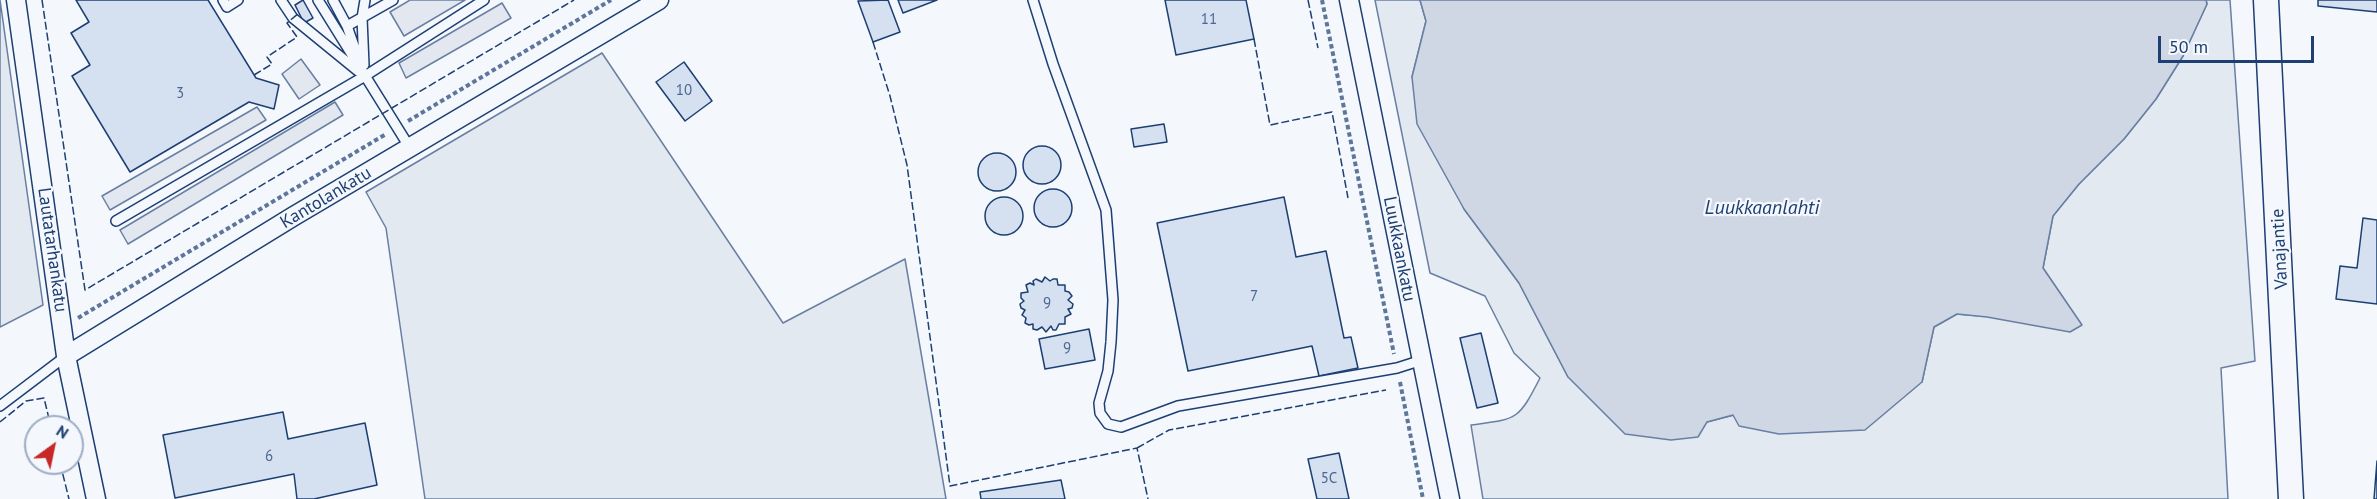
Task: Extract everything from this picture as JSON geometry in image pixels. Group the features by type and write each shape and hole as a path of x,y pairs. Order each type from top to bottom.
{"street":[{"name":"Lautatarhankatu","path":"16,0 66,356 96,499"},
{"name":"Kantolankatu","path":"66,356 659,0"},
{"name":"Luukkaankatu","path":"1349,0 1450,499"},
{"name":"Vanajantie","path":"2266,0 2291,499"}],"lane":[{"path":"223,0 227,7 238,0"},
{"path":"281,0 293,18 365,76"},
{"path":"318,0 410,148"},
{"path":"333,0 347,26 365,76"},
{"path":"365,0 362,18 365,76"},
{"path":"347,26 393,0"},
{"path":"116,220 365,76 484,0"},
{"path":"1033,0 1053,64 1106,210 1113,300 1112,331 1108,371 1099,403 1100,413 1108,424 1121,427 1178,406 1397,368 1422,360"},
{"name":"Kantolankatu","path":"0,406 66,356"}],"path":[{"path":"63,327 611,0"},
{"path":"1322,0 1423,499"}],"shaded area":[{"path":"0,0 43,305 0,327"},
{"path":"410,0 465,0 404,36 390,12"},
{"path":"1375,0 1420,0 1426,21 1412,77 1464,209 1519,283 1568,377 1707,422 1734,415 1922,382 1934,327 1957,314 2081,324 2043,268 2053,216 2079,184 2124,139 2156,99 2183,56 2207,4 2206,0 2230,0 2255,361 2221,368 2228,499 1483,499 1471,425 1507,419 1514,415 1526,403 1540,378 1514,353 1485,296 1430,273"},
{"path":"502,3 511,18 406,78 399,63"},
{"path":"602,53 783,323 905,259 946,499 425,499 386,228 366,192"},
{"path":"301,59 320,85 299,99 282,74"},
{"path":"335,102 343,115 128,244 120,230"},
{"path":"257,107 266,120 110,210 102,196"}],"water":[{"name":"Luukkaanlahti","path":"1420,0 2206,0 2207,4 2183,56 2156,99 2124,139 2079,184 2053,216 2043,268 2082,325 2070,332 1957,314 1934,327 1922,382 1865,430 1779,434 1739,426 1733,415 1707,422 1698,437 1671,440 1625,434 1568,377 1519,283 1464,209 1417,124 1412,77 1426,21"}],"building":[{"path":"76,0 208,0 256,78 279,85 274,109 249,102 130,172 72,76 90,65 71,33 89,22"},
{"path":"303,0 313,18 304,23 295,5"},
{"path":"888,0 900,32 873,42 858,1"},
{"path":"898,0 937,0 903,13"},
{"path":"1165,0 1246,0 1254,39 1176,55"},
{"path":"2318,0 2377,0 2377,12 2318,6"},
{"path":"684,62 712,101 685,121 656,82"},
{"path":"1164,124 1167,142 1134,147 1131,129"},
{"path":"1042,146 1049,147 1055,152 1060,158 1060,172 1055,178 1049,183 1042,184 1035,183 1029,178 1024,172 1023,165 1024,158 1029,152 1035,147"},
{"path":"997,153 1010,159 1016,172 1010,185 997,191 984,185 978,172 984,159"},
{"path":"1053,189 1060,190 1066,195 1071,201 1071,215 1066,221 1060,226 1053,227 1046,226 1040,221 1035,215 1034,208 1035,201 1040,195 1046,190"},
{"path":"1004,197 1011,198 1017,203 1022,209 1022,223 1017,229 1011,234 1004,235 997,234 991,229 986,223 985,216 986,209 991,203 997,198"},
{"path":"1284,197 1296,257 1326,251 1344,338 1351,337 1358,368 1319,376 1312,346 1188,371 1157,223"},
{"path":"2363,218 2377,220 2377,304 2336,299 2340,266 2357,268"},
{"path":"1045,277 1050,281 1057,279 1058,285 1065,285 1065,291 1072,296 1068,300 1073,304 1072,308 1068,309 1071,314 1065,317 1065,324 1059,324 1056,330 1053,330 1051,326 1046,332 1042,327 1037,330 1033,329 1033,324 1025,323 1026,318 1022,315 1025,310 1020,304 1024,301 1021,293 1028,292 1026,285 1030,283 1034,285 1033,281 1036,279 1042,282"},
{"path":"1089,329 1095,360 1045,369 1039,339"},
{"path":"1481,333 1498,403 1477,408 1460,338"},
{"path":"283,412 288,439 365,423 377,485 314,499 297,499 294,474 175,498 163,435"},
{"path":"1339,453 1349,499 1317,499 1308,459"},
{"path":"2377,461 2377,499 2374,499"},
{"path":"1061,480 1065,499 981,499 980,492"}],"fence":[{"path":"42,0 85,290 574,0"},
{"path":"1308,0 1318,48"},
{"path":"254,75 272,64 267,57 297,37 287,23 299,13"},
{"path":"1254,39 1270,125 1332,112 1348,198"},
{"path":"873,42 890,96 907,165 950,486 1137,448 1148,499"},
{"path":"1137,448 1169,430 1386,390"},
{"path":"0,422 26,401 44,398 48,415"},
{"path":"63,475 69,499"}]}
